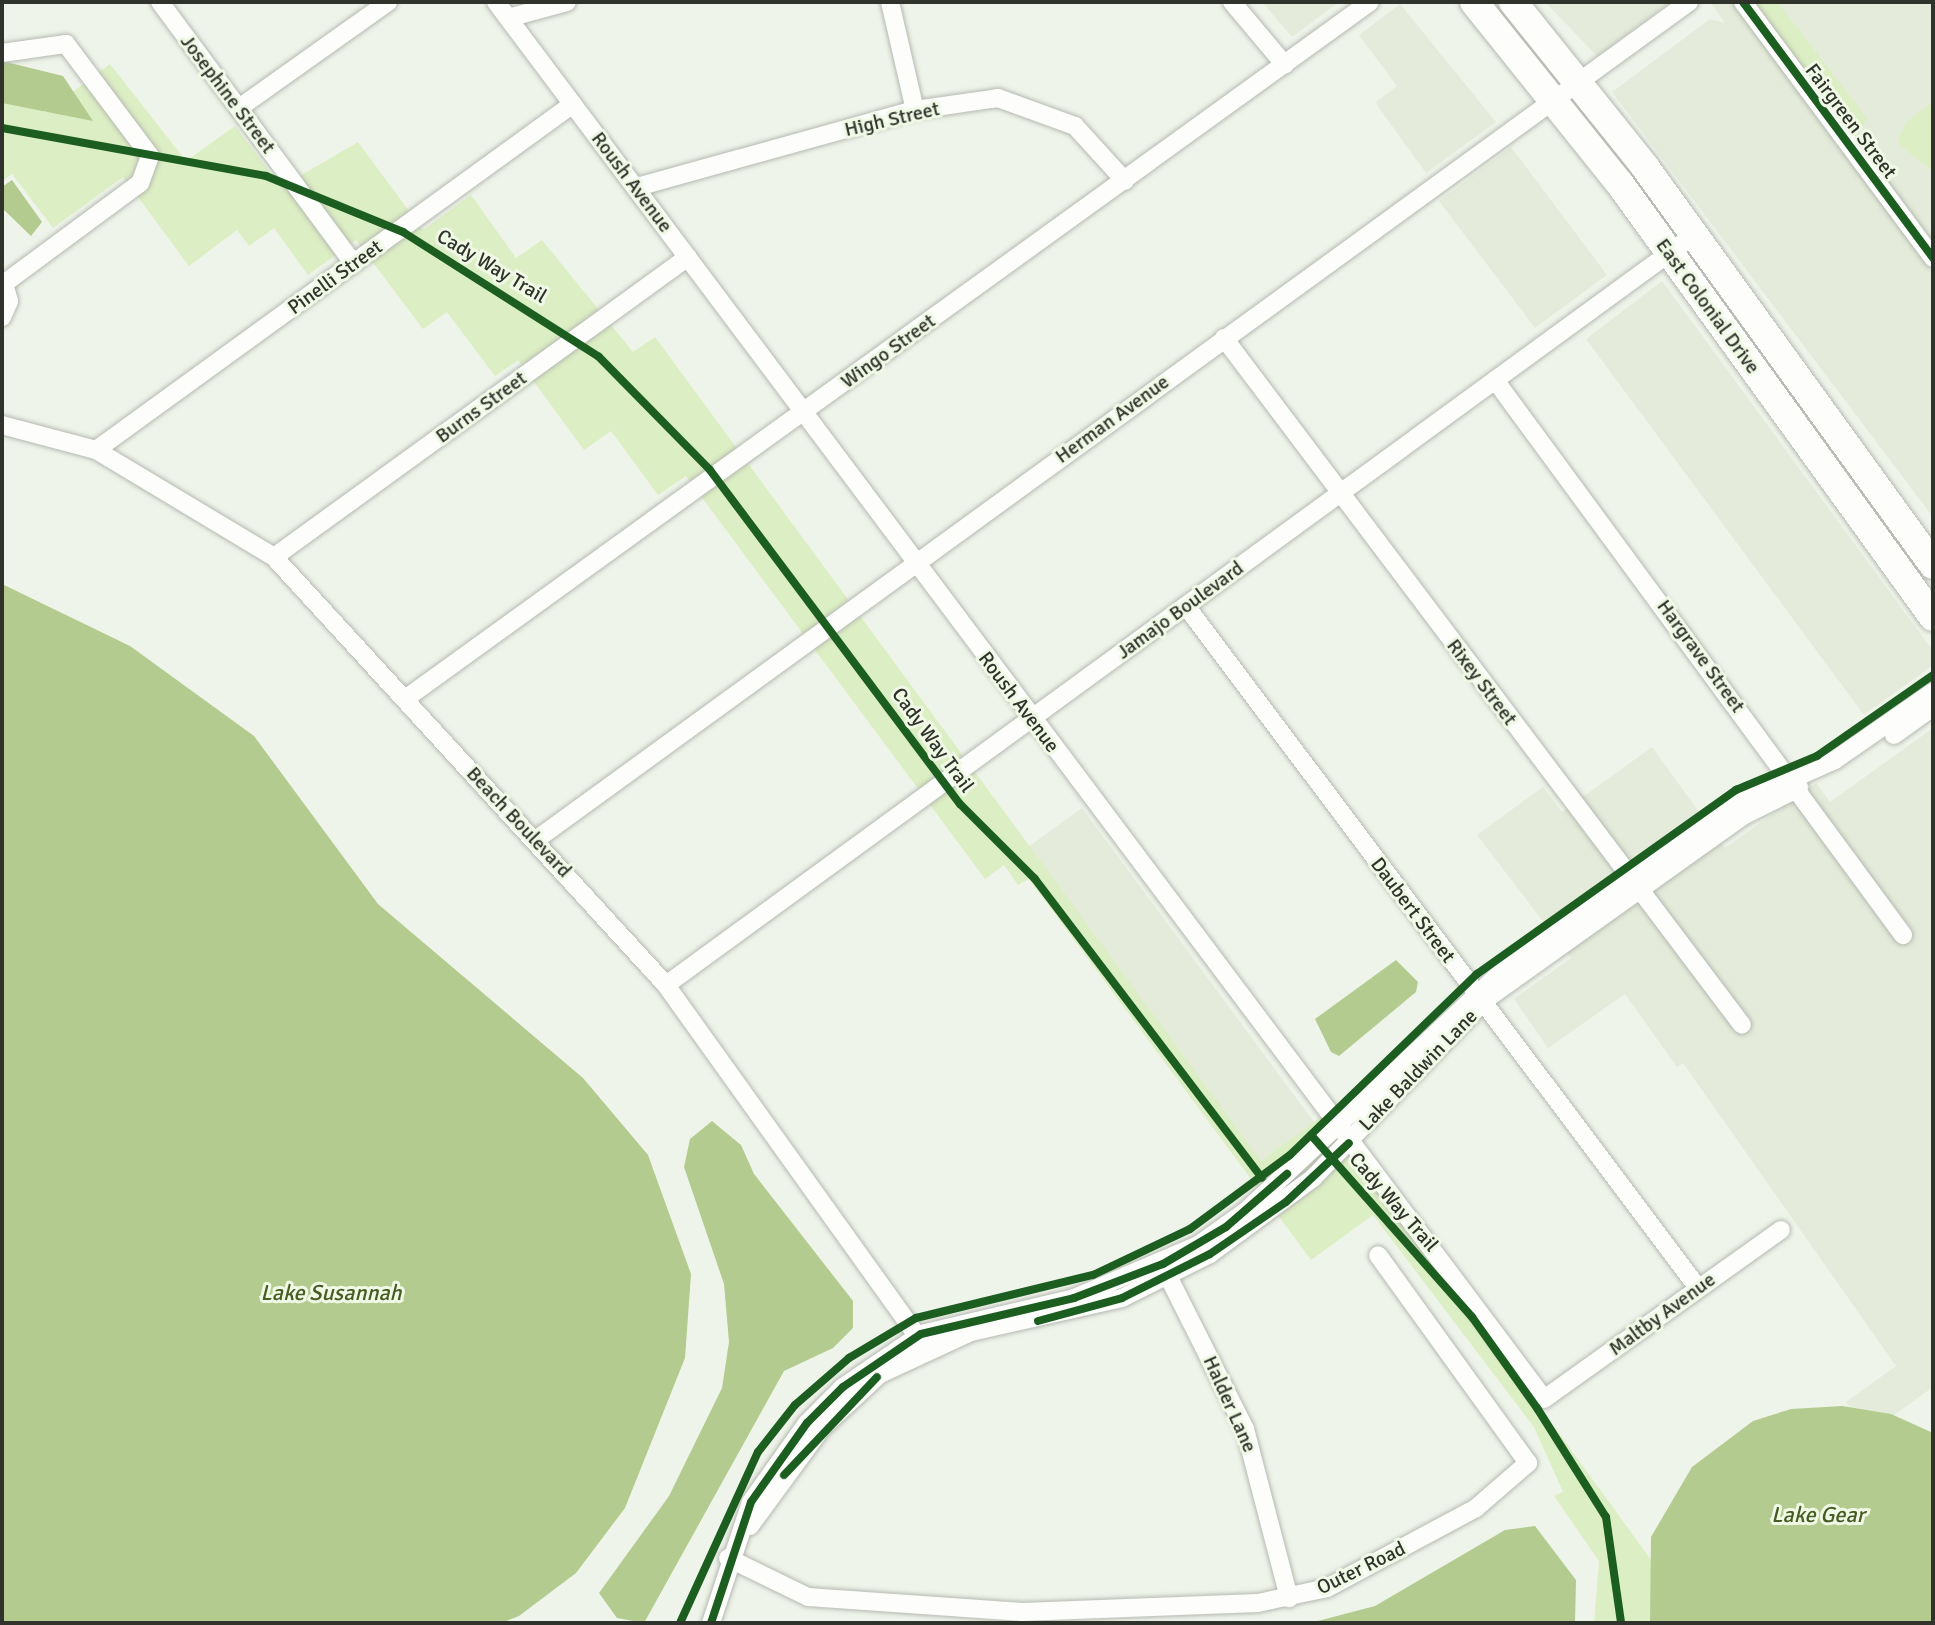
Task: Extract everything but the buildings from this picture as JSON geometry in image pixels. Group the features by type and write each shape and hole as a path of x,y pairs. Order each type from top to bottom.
{"highway":[{"name":"East Colonial Drive","path":"1474,2 1553,97 1670,253 1933,617"},
{"name":"East Colonial Drive","path":"1513,2 1579,82 1694,235 1933,565"}],"street":[{"name":"Josephine Street","path":"160,2 353,263"},
{"path":"239,108 388,2"},
{"name":"Roush Avenue","path":"496,2 1343,1136 1544,1399"},
{"path":"508,18 567,2"},
{"path":"890,2 915,110"},
{"path":"1232,2 1285,65"},
{"name":"Wingo Street","path":"405,699 1370,2"},
{"name":"Herman Avenue","path":"537,839 1553,97 1579,82 1689,2"},
{"name":"Fairgreen Street","path":"1743,2 1933,258"},
{"path":"2,53 66,44 150,156 140,183 3,284 9,301 2,317"},
{"name":"High Street","path":"637,187 915,110 998,98 1037,108 1075,126 1125,181"},
{"name":"Pinelli Street","path":"96,450 573,104"},
{"name":"Jamajo Boulevard","path":"666,985 1694,235"},
{"name":"Burns Street","path":"274,557 688,257"},
{"name":"Rixey Street","path":"1224,338 1742,1025"},
{"name":"Hargrave Street","path":"1495,380 1796,783 1903,935"},
{"name":"Beach Boulevard","path":"2,425 96,450 274,557 537,839 666,985 923,1341"},
{"path":"1824,466 1848,447"},
{"name":"Daubert Street","path":"1186,606 1698,1288"},
{"name":"Lake Baldwin Lane","path":"1796,783 1835,760 1933,692"},
{"name":"Lake Baldwin Lane","path":"711,1623 728,1558 821,1429 880,1374 923,1341 1078,1312 1252,1227 1481,996 1636,883 1736,804 1796,783 1933,707"},
{"name":"Maltby Avenue","path":"1544,1399 1781,1230"},
{"name":"Outer Road","path":"728,1558 791,1592 820,1598 1022,1612 1289,1598 1355,1575 1476,1508 1526,1469 1523,1452 1378,1255"},
{"name":"Halder Lane","path":"1165,1271 1245,1429 1289,1598"}],"shaded area":[{"path":"1262,2 1339,2 1292,37"},
{"path":"1545,2 1670,2 1597,56"},
{"path":"1710,2 1933,2 1933,517 1612,92 1710,19 1725,23"},
{"path":"1752,2 1777,2 1867,118 1863,126 1845,126"},
{"path":"1400,4 1496,122 1426,173 1376,102 1397,86 1359,35"},
{"path":"110,64 186,161 235,126 281,187 358,142 423,230 471,195 516,258 542,240 633,352 655,337 1261,1161 1326,1113 1697,1623 1594,1623 1599,1561 1554,1496 1563,1492 1534,1427 1373,1215 1311,1260 1029,879 1018,885 1004,865 985,879 686,476 658,495 611,431 584,450 518,360 495,376 447,312 423,329 356,240 308,275 274,228 249,246 237,230 189,266 123,177 53,228 12,174 2,181 2,67 45,113"},
{"path":"1933,101 1933,172 1897,142 1906,123"},
{"path":"1511,147 1607,275 1535,328 1439,201"},
{"path":"1662,281 1933,651 1933,665 1864,715 1586,339"},
{"path":"1933,728 1933,1387 1869,1433 1846,1402 1896,1366 1683,1063 1677,1067 1625,994 1548,1048 1514,999 1571,958 1477,835 1543,787 1562,812 1652,747 1725,848 1816,783 1830,802"},
{"path":"1082,808 1314,1122 1261,1161 1028,847"}],"water":[{"path":"2,61 63,76 93,121 2,103"},
{"path":"12,180 42,222 31,236 2,208 2,187"},
{"name":"Lake Susannah","path":"2,584 130,646 254,736 378,904 583,1078 648,1155 691,1274 685,1358 625,1508 576,1573 519,1616 501,1623 2,1623"},
{"path":"1396,960 1418,982 1416,992 1339,1056 1331,1052 1315,1019"},
{"path":"712,1121 741,1145 754,1174 853,1301 853,1328 833,1348 784,1371 644,1623 617,1618 599,1593 669,1496 722,1388 729,1342 724,1284 684,1167 690,1139"},
{"name":"Lake Gear","path":"1842,1406 1891,1414 1933,1433 1933,1623 1650,1623 1651,1537 1692,1467 1753,1421 1791,1409"},
{"path":"1535,1526 1576,1580 1575,1623 1310,1623 1375,1606 1505,1530"}],"cycle path":[{"path":"1743,2 1933,258"},
{"name":"Cady Way Trail","path":"2,128 266,176 403,232 599,357 710,470 960,804 1035,879 1262,1178"},
{"path":"680,1623 758,1452 795,1405 849,1358 916,1318 1093,1275 1190,1229 1290,1155 1477,974 1736,790 1817,756 1933,675"},
{"name":"Cady Way Trail","path":"1311,1135 1472,1317 1537,1408 1606,1517 1621,1623"},
{"name":"Cady Way Trail","path":"1038,1321 1122,1298 1210,1254 1286,1202 1349,1143"},
{"path":"711,1623 751,1502 807,1423 843,1387 921,1334 1074,1298 1163,1264 1226,1227 1287,1174"},
{"path":"784,1475 877,1377"}]}
